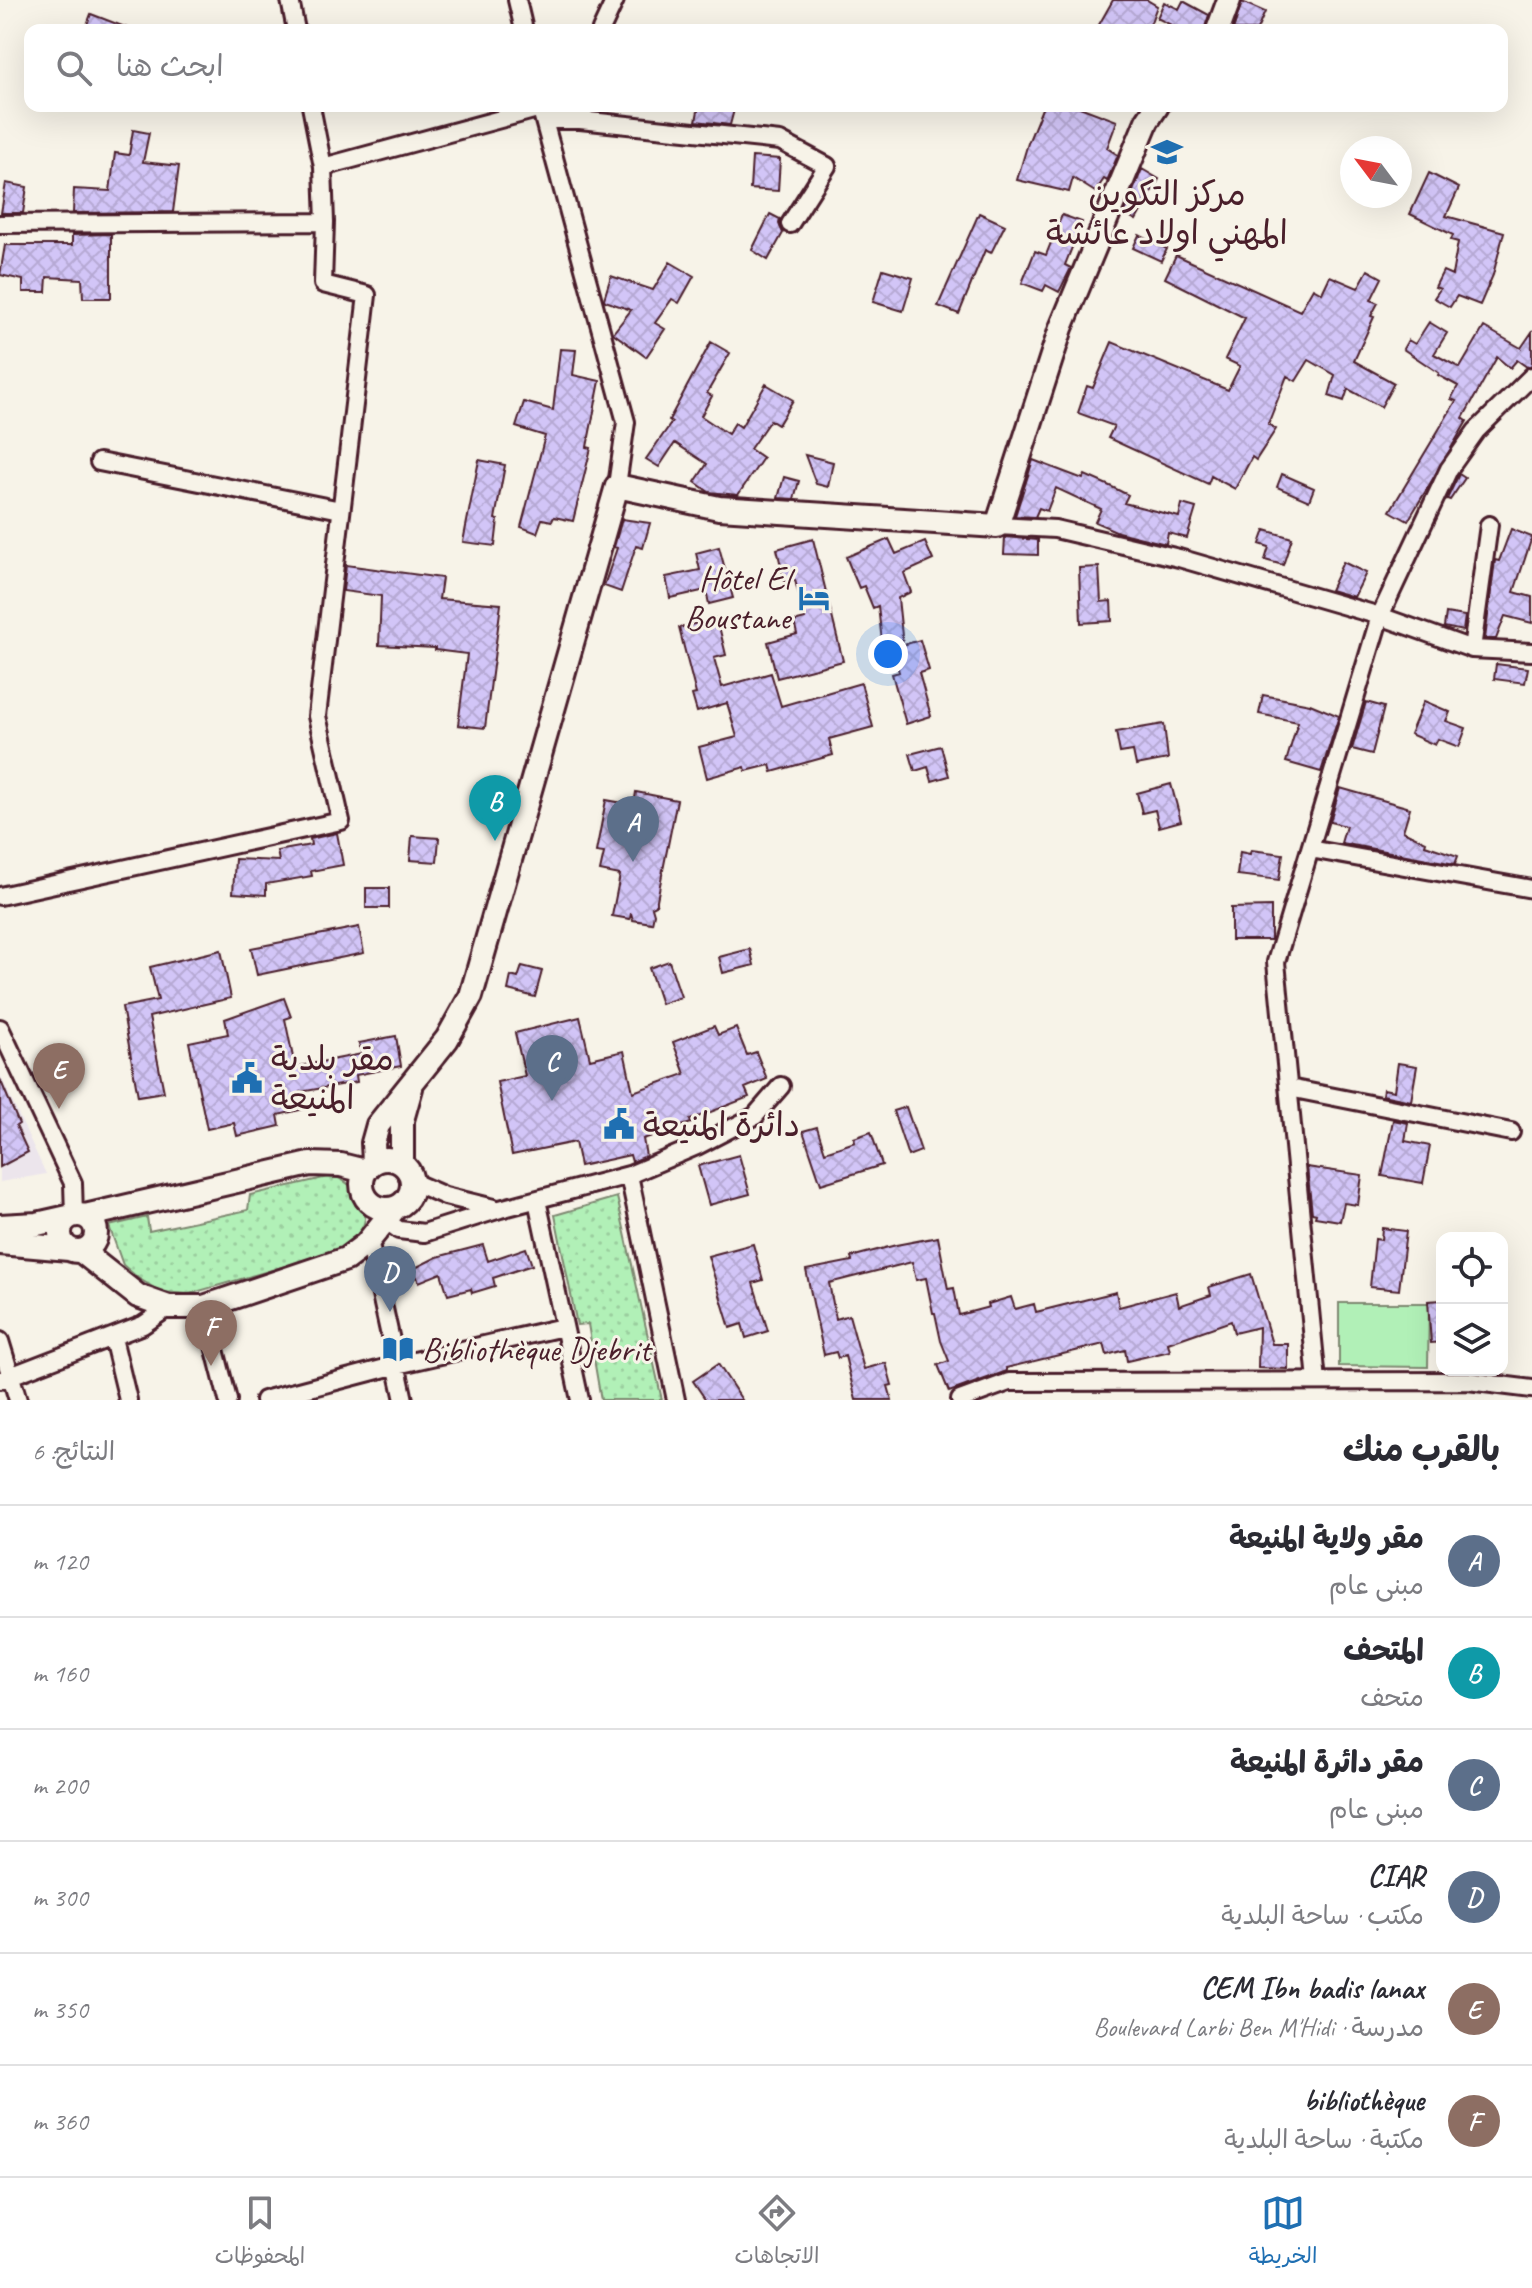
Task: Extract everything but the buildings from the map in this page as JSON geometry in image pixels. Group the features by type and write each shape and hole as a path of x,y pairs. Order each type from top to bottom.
{"street":[{"path":"290,0 295,24"},
{"path":"517,0 523,24"},
{"path":"604,24 615,0"},
{"path":"1220,24 1229,0"},
{"path":"0,896 341,821 317,716 367,295 323,284 323,167 312,112"},
{"path":"323,167 542,112 581,113 780,141 827,166 790,224"},
{"path":"542,112 626,422 617,486 471,996 447,1039 378,1125 370,1167 362,1188 365,1196 386,1212 399,1230 424,1233 500,1209 629,1175 697,1146 755,1116 781,1086"},
{"path":"997,526 1061,328 1153,112"},
{"path":"0,224 325,222"},
{"path":"1317,1381 1276,962 1380,616 1449,469 1476,431 1532,376"},
{"path":"99,462 341,510"},
{"path":"617,486 719,508 1055,529 1179,558 1380,616 1472,649 1532,652"},
{"path":"1472,649 1489,525"},
{"path":"1310,849 1532,889"},
{"path":"0,1028 73,1183 76,1216"},
{"path":"75,1250 138,1296 169,1307 204,1307 339,1263 354,1255 369,1240 386,1212 408,1198 402,1120 417,1075"},
{"path":"1289,1088 1511,1132"},
{"path":"0,1226 37,1224 310,1164 370,1167 386,1158 463,1202 500,1209"},
{"path":"629,1175 676,1400"},
{"path":"537,1200 580,1400"},
{"path":"0,1243 75,1250 91,1245 96,1235 94,1223 76,1216"},
{"path":"369,1240 404,1400"},
{"path":"6,1378 143,1325 169,1307"},
{"path":"204,1307 228,1400"},
{"path":"264,1400 397,1365 563,1327"},
{"path":"113,1338 128,1400"},
{"path":"0,1341 6,1378 18,1400"},
{"path":"960,1400 1009,1382 1468,1381 1532,1389"}],"shaded area":[{"path":"0,1075 46,1174 0,1182"}],"green space":[{"path":"332,1176 351,1186 365,1212 360,1234 351,1247 189,1294 161,1292 138,1278 123,1265 109,1226 147,1217 149,1231 248,1210 250,1195"},
{"path":"617,1197 662,1400 601,1400 588,1324 577,1325 555,1215"},
{"path":"1339,1303 1429,1303 1428,1367 1339,1366"}],"place":[{"name":"مركز التكوين المهني اولاد عائشة","path":"1167,152"},
{"name":"Hôtel El Boustane","path":"814,598"},
{"name":"المتحف","path":"495,841"},
{"name":"مقر ولاية المنيعة","path":"633,862"},
{"name":"مقر بلدية المنيعة","path":"247,1078"},
{"name":"مقر دائرة المنيعة","path":"552,1101"},
{"name":"CEM Ibn badis lanax","path":"59,1109"},
{"name":"دائرة المنيعة","path":"619,1124"},
{"name":"CIAR","path":"390,1312"},
{"name":"Bibliothèque Djebrit","path":"398,1349"},
{"name":"bibliothèque","path":"211,1366"}]}
